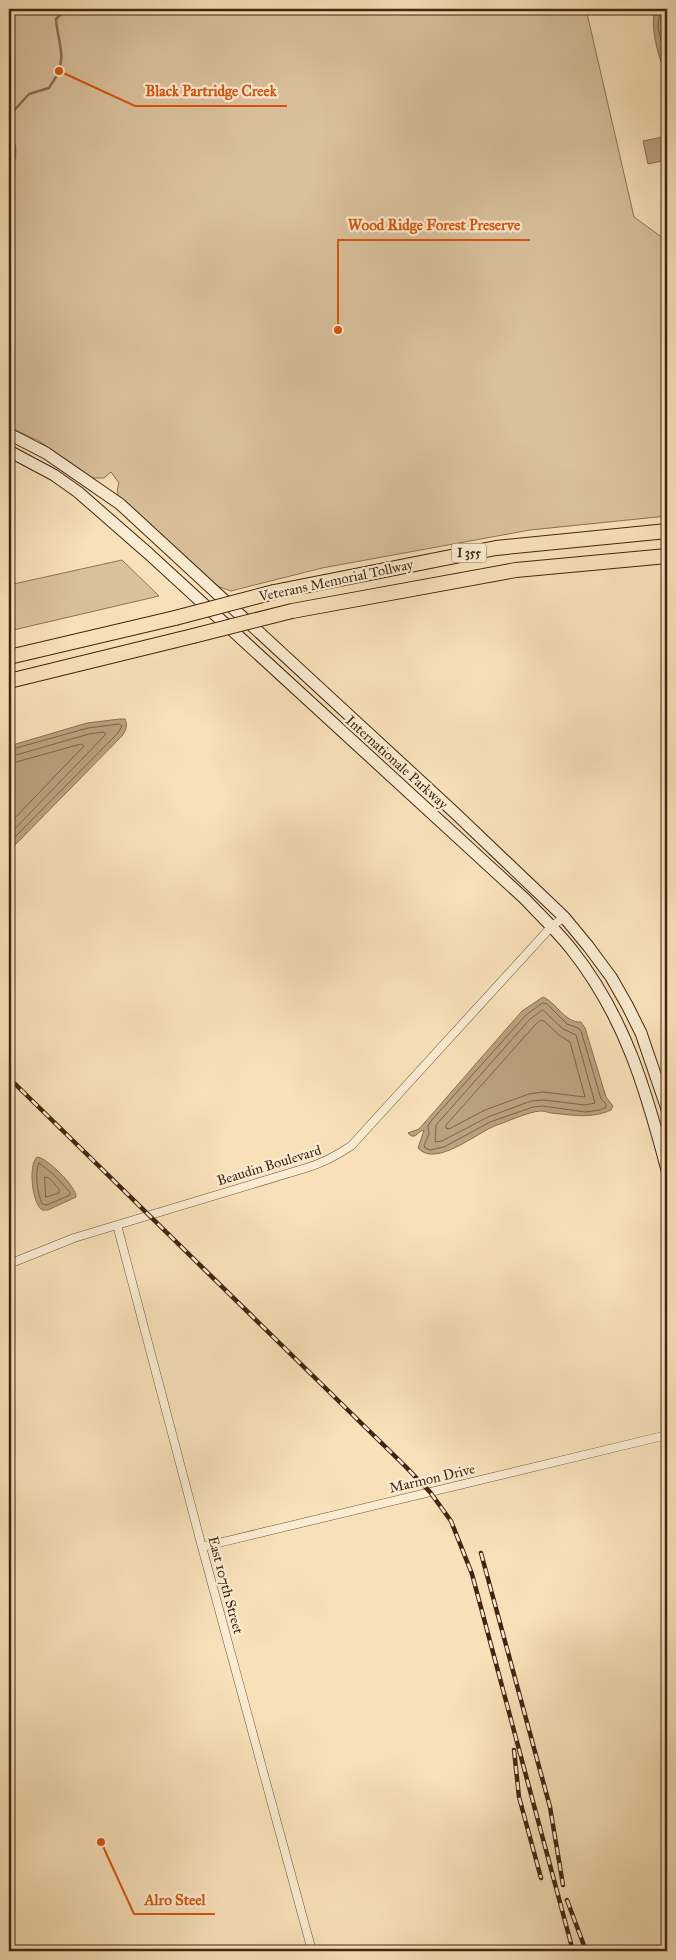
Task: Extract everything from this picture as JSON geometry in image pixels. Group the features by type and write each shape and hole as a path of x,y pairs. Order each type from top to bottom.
{"highway":[{"name":"Veterans Memorial Tollway","path":"9,657 175,618 274,592 496,548 667,531"},
{"name":"Veterans Memorial Tollway","path":"9,681 292,611 516,570 667,556"}],"street":[{"name":"Internationale Parkway","path":"9,434 46,453 120,504 455,813 564,917 611,977 627,1005 642,1033 667,1109"},
{"name":"Internationale Parkway","path":"9,451 54,475 98,508 520,894 551,927 572,950 595,982 620,1026 639,1070 667,1170"},
{"name":"Beaudin Boulevard","path":"9,1264 74,1238 326,1162 351,1146 551,927 564,917"},
{"name":"East 107th Street","path":"117,1225 312,1951"},
{"name":"Marmon Drive","path":"202,1547 667,1435"}],"shaded area":[{"path":"9,9 586,9 634,217 667,241 667,516 530,530 322,568 231,591 217,586 123,503 118,494 119,483 111,472 104,478 93,478 39,441 9,427"},
{"path":"122,560 159,596 9,631 9,585"}],"water":[{"path":"656,9 667,9 667,77 658,53 654,33 653,24"},
{"path":"667,136 667,160 648,164 643,141"},
{"path":"125,719 126,724 122,736 13,847 9,848 9,746 87,723"},
{"path":"543,997 570,1019 581,1022 585,1028 606,1097 613,1106 611,1110 596,1115 581,1116 541,1111 535,1112 488,1129 445,1152 426,1153 418,1148 424,1130 415,1136 411,1136 408,1133 419,1129 522,1011"},
{"path":"37,1157 47,1162 60,1173 72,1187 76,1197 48,1210 42,1210 36,1200 32,1184 34,1161"}],"waterway":[{"path":"9,116 29,94 49,88 57,74 61,58 56,19 66,9"},
{"path":"177,9 184,9"},
{"path":"215,9 215,11 225,13 241,9"},
{"path":"9,127 15,147 15,158 9,163"}],"railway":[{"path":"9,1078 405,1466 430,1492 451,1521 472,1574 573,1951"},
{"path":"481,1553 550,1807 563,1885"},
{"path":"514,1750 519,1797 541,1878"},
{"path":"567,1900 586,1951"}],"place":[{"name":"Black Partridge Creek","path":"59,71"},
{"name":"Wood Ridge Forest Preserve","path":"338,330"},
{"name":"Alro Steel","path":"101,1842"}]}
